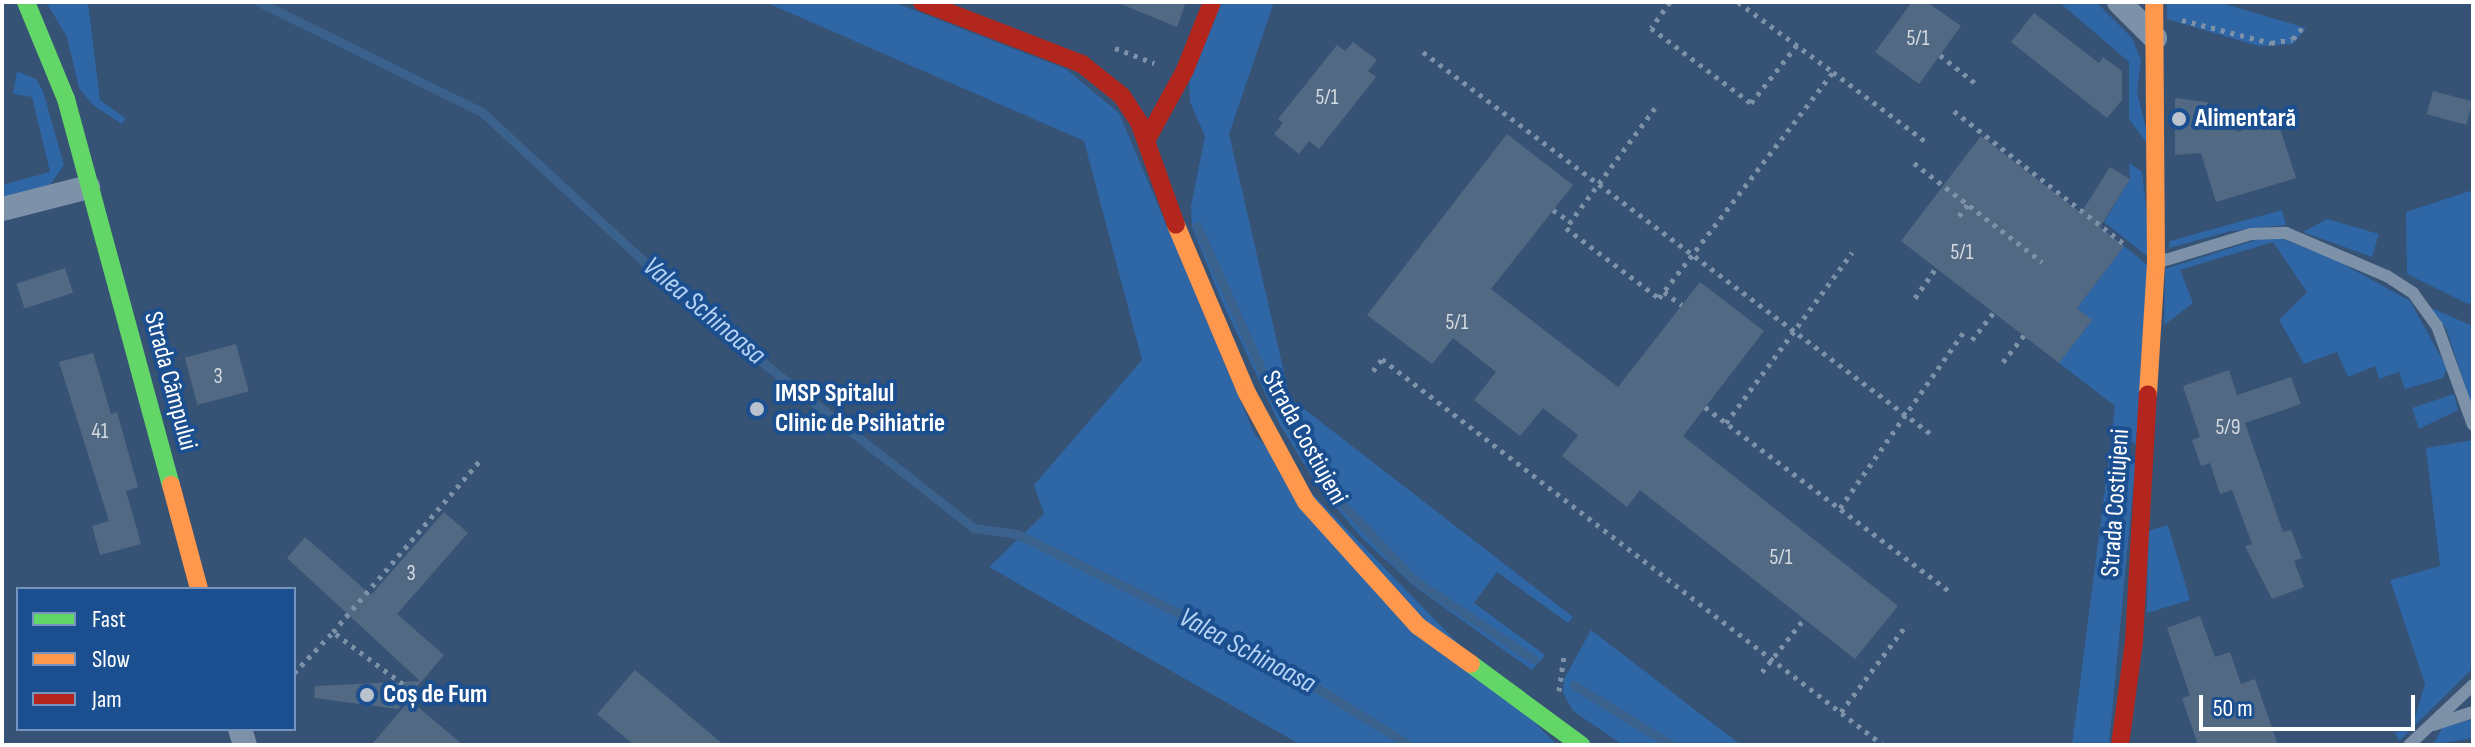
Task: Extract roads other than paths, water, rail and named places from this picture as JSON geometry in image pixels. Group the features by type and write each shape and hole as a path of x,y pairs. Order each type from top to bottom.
{"street":[{"name":"Strada Câmpului","path":"26,2 66,99 198,587"},
{"name":"Strada Costiujeni","path":"922,2 1082,64 1129,106 1146,141 1217,326 1306,502 1418,626 1581,745"},
{"path":"1146,141 1185,70 1212,2"},
{"path":"2119,2 2155,38"},
{"name":"Strada Costiujeni","path":"2120,745 2134,641 2156,264 2154,7"},
{"path":"2,209 88,187"}],"lane":[{"path":"2156,264 2251,234 2286,233 2387,276 2413,293 2437,326 2473,425"},
{"path":"2409,745 2473,685"},
{"path":"2430,725 2473,712"}],"waterway":[{"name":"Valea Schinoasa","path":"259,2 482,112 701,314 974,528 1017,534 1262,654 1409,745"},
{"path":"1197,226 1274,398 1331,492 1414,580 1533,659"},
{"path":"1574,685 1671,745"}],"place":[{"name":"Alimentară","path":"2179,119"},
{"name":"IMSP Spitalul Clinic de Psihiatrie","path":"757,409"},
{"name":"Coș de Fum","path":"367,695"}]}
